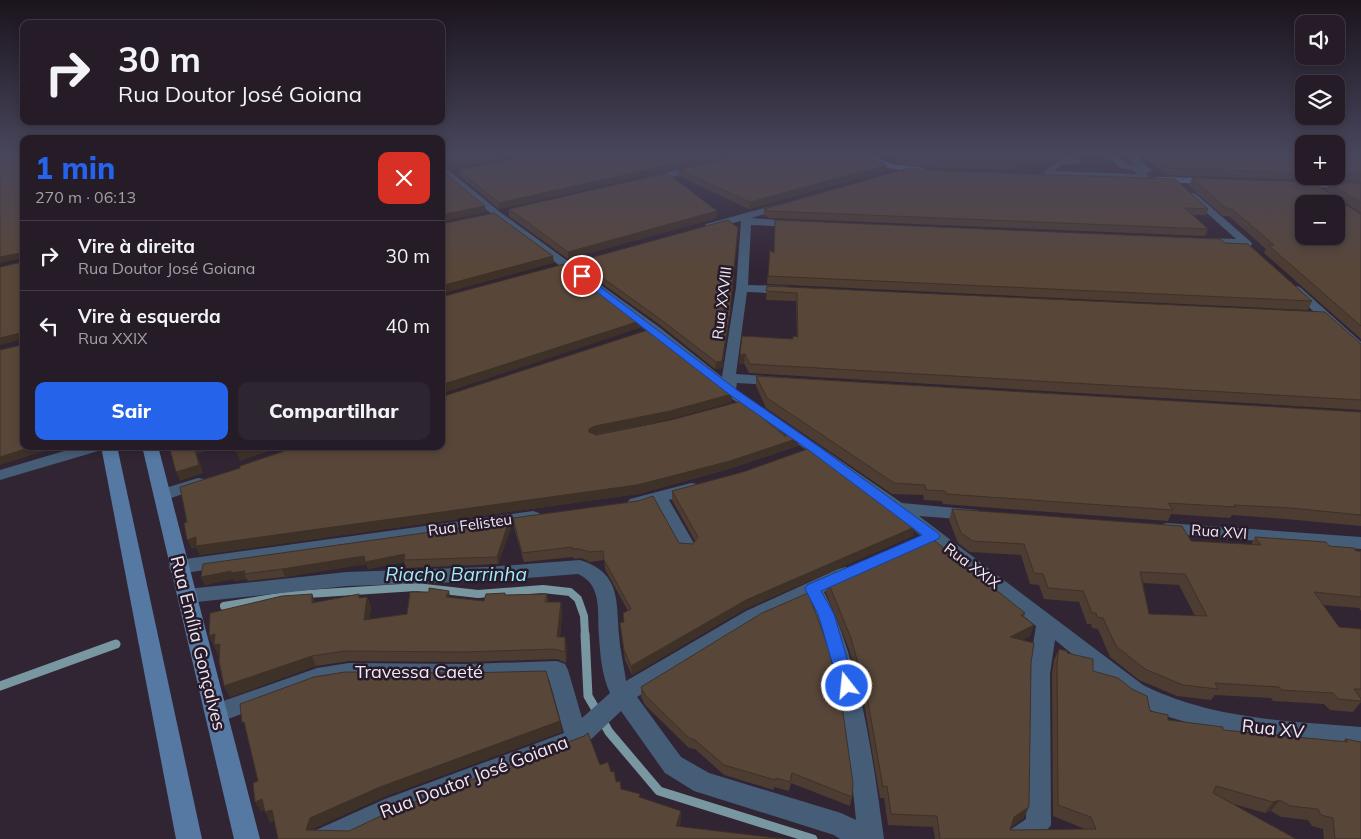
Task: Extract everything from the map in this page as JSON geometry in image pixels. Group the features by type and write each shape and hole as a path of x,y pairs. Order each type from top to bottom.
{"street":[{"name":"Rua XXIX","path":"471,192 497,214 573,264 654,330 898,509 924,540 1047,622 1135,692 1159,704 1186,713"},
{"path":"1189,192 1249,246 1196,241"},
{"path":"1322,192 1326,195"},
{"path":"699,228 746,219 791,203"},
{"path":"746,219 804,224"},
{"name":"Rua XXVIII","path":"731,385 742,288 746,219"},
{"path":"550,270 573,264"},
{"path":"1289,283 1361,349"},
{"path":"742,288 802,291"},
{"path":"1306,315 1326,316"},
{"path":"636,336 654,330"},
{"path":"731,385 788,382"},
{"path":"797,454 814,448"},
{"path":"0,475 85,450"},
{"path":"110,450 189,839"},
{"name":"Rua Emília Gonçalves","path":"151,450 178,567 217,713 247,839"},
{"path":"162,495 216,477"},
{"path":"620,505 659,497 710,482"},
{"path":"659,497 687,547"},
{"path":"898,509 986,516"},
{"name":"Rua Felisteu","path":"178,567 553,514"},
{"name":"Rua XVI","path":"1154,528 1361,543"},
{"name":"Rua Doutor José Goiana","path":"325,839 385,811 577,738 622,695 753,616 864,566"},
{"path":"187,596 347,579 487,574 580,567 594,573 602,584 608,602 609,636 616,682 622,695 673,765 703,783 841,825 862,839"},
{"path":"813,589 826,614 852,704 862,760 871,839"},
{"path":"1039,832 1039,674 1047,622"},
{"name":"Travessa Caeté","path":"217,713 317,677 349,672 466,673 557,670 577,738"},
{"name":"Rua XV","path":"1186,713 1219,722 1264,729 1361,737"}],"building":[{"path":"0,192 20,192 20,253 0,257"},
{"path":"445,192 468,192 485,206 445,214"},
{"path":"486,192 547,192 499,203"},
{"path":"583,192 692,192 717,211 568,252 509,209"},
{"path":"728,192 786,192 750,202"},
{"path":"824,192 1189,192 1208,209 1185,208 1208,229 769,211 764,209"},
{"path":"1208,192 1328,192 1333,195 1295,195 1295,245 1345,245 1345,205 1361,214 1361,326 1268,245 1274,245 1232,209 1226,208"},
{"path":"1344,192 1361,192 1361,203"},
{"path":"494,213 553,256 445,285 445,223"},
{"path":"728,220 738,228 730,310 724,310 729,318 722,361 716,362 579,261"},
{"path":"775,220 1220,239 1225,243 1248,244 1312,301 768,276 770,250 774,253"},
{"path":"20,262 20,333 0,338 0,267"},
{"path":"564,264 640,321 445,384 445,296"},
{"path":"767,286 1325,312 1361,344 1361,400 750,364 745,354 740,355 742,336 793,339 793,336 798,337 797,293 766,291"},
{"path":"651,329 732,394 670,411 595,426 589,429 589,432 596,435 671,420 742,401 786,437 780,425 799,438 730,461 637,485 196,546 196,537 187,540 184,523 187,522 180,487 240,468 240,466 287,450 445,450 445,396"},
{"path":"20,345 20,450 22,450 0,457 0,350"},
{"path":"756,376 1361,412 1361,515 1291,508 1168,503 1173,510 946,494 945,491 926,490 925,485 894,483 767,398"},
{"path":"813,447 915,527 746,600 631,666 624,650 620,623 624,622 623,613 631,609 604,560 603,551 589,552 572,549 572,547 522,553 513,518 638,501 653,496 679,543 693,544 698,537 672,491 743,472"},
{"path":"170,450 195,450 199,465 176,472"},
{"path":"952,509 1182,526 1191,541 1261,545 1255,537 1326,542 1329,546 1354,548 1356,551 1361,551 1361,597 1314,592 1339,627 1361,629 1361,689 1354,689 1361,701 1338,699 1333,693 1281,690 1279,687 1215,683 1218,689 1183,685 1145,669 1116,646 1103,618 1097,617 1096,613 1092,613 1083,591 1048,588 1043,574 1034,573 1024,544 973,541 961,533","holes":["1140,572 1185,574 1207,616 1149,614"]},
{"path":"509,521 497,557 404,560 405,554 365,562 364,556 244,574 245,571 230,573 231,571 201,577 203,564"},
{"path":"930,537 1025,613 1021,615 1034,625 1010,637 1034,643 1031,663 1029,807 1014,817 1010,830 1096,829 1091,817 1058,805 1057,663 1059,649 1067,651 1067,653 1093,659 1093,671 1118,678 1132,689 1147,696 1150,711 1168,715 1168,720 1223,727 1223,730 1348,742 1345,739 1361,742 1361,839 1335,839 1333,818 1321,815 1318,809 1290,806 1280,800 1273,802 1216,786 1213,793 1296,839 940,839 937,816 891,814 887,786 883,787 865,685 865,688 851,638 828,582"},
{"path":"429,588 449,591 446,597 484,601 486,594 547,594 545,602 561,602 557,637 565,637 565,652 555,649 464,652 345,651 312,656 224,686 219,661 220,644 214,645 215,634 209,636 210,613 282,596 312,594 312,603 359,594 359,598 367,597 364,620 407,614 410,592 429,592"},
{"path":"808,593 827,643 841,699 853,783 852,797 792,773 790,782 776,778 775,780 724,765 695,740 689,738 645,695 641,687 762,613"},
{"path":"546,671 560,721 380,787 310,818 306,830 349,831 389,812 588,733 600,765 608,762 611,772 614,771 616,782 620,781 621,789 640,794 639,797 681,811 676,826 784,839 278,839 272,810 265,812 262,799 255,802 253,783 258,781 244,722 242,723 240,704 314,677 345,672 465,673"}],"waterway":[{"name":"Riacho Barrinha","path":"224,606 292,595 416,587 478,594 543,589 570,592 578,599 584,616 585,635"},
{"name":"Riacho Barrinha","path":"585,634 588,696 609,732 659,791 813,839"},
{"name":"Riacho Barrinha","path":"0,686 116,644"}],"route":[{"path":"582,276 733,393 814,448 933,536 813,589 826,614 847,686"}]}
